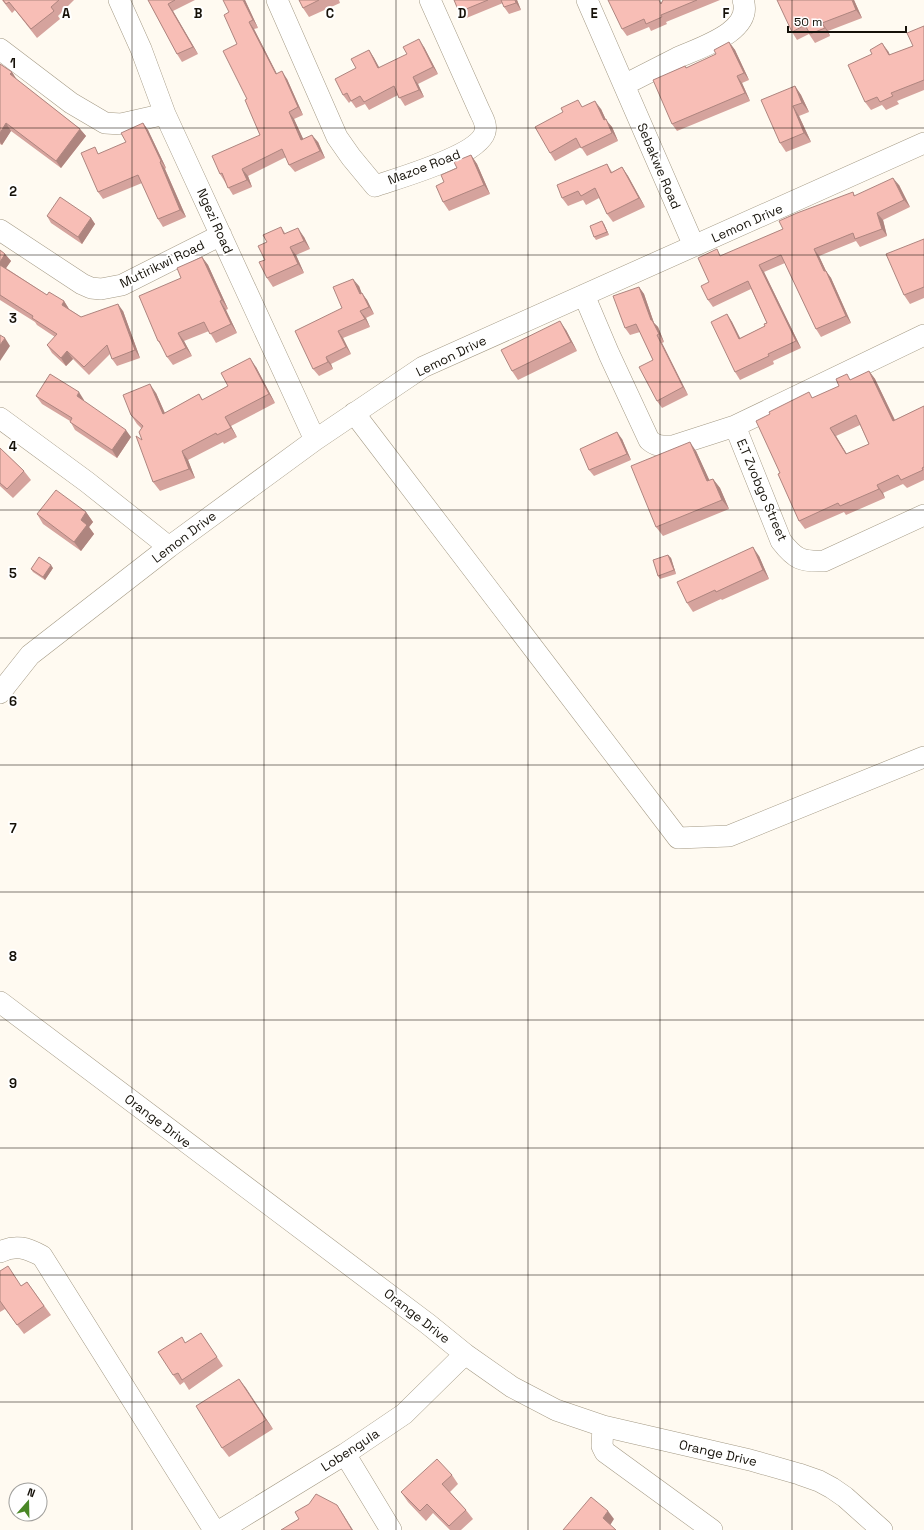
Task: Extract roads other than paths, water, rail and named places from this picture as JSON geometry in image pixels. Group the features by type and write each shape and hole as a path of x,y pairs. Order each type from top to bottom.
{"street":[{"name":"Ngezi Road","path":"119,0 165,114 316,440"},
{"name":"Mazoe Road","path":"277,0 337,137 375,186 448,160 475,146 485,132 485,125 480,112 430,0"},
{"name":"Sebakwe Road","path":"587,0 694,246"},
{"path":"624,85 721,38 738,24 744,13 745,5 743,0"},
{"path":"0,49 71,103 105,123 121,124 165,114"},
{"name":"Lemon Drive","path":"0,693 30,655 169,547 354,413 423,367 924,143"},
{"name":"Mutirikwi Road","path":"0,230 82,284 91,288 101,289 122,285 221,235"},
{"path":"584,296 649,440 654,445 662,446 673,446 735,426 924,335"},
{"path":"354,413 678,838 729,836 924,757"},
{"path":"0,418 87,482 169,547"},
{"name":"E.T Zvobgo Street","path":"735,426 781,540 790,552 800,559 809,561 824,561 924,515"},
{"name":"Orange Drive","path":"0,1002 415,1314 465,1354 512,1387 556,1410 603,1426 750,1460 819,1481 846,1497 882,1530"},
{"path":"0,1252 8,1248 26,1248 42,1256 214,1530"},
{"name":"Lobengula","path":"221,1530 345,1454 404,1414 465,1354"},
{"path":"603,1426 602,1446 605,1452 712,1530"},
{"path":"345,1454 391,1530"}]}
